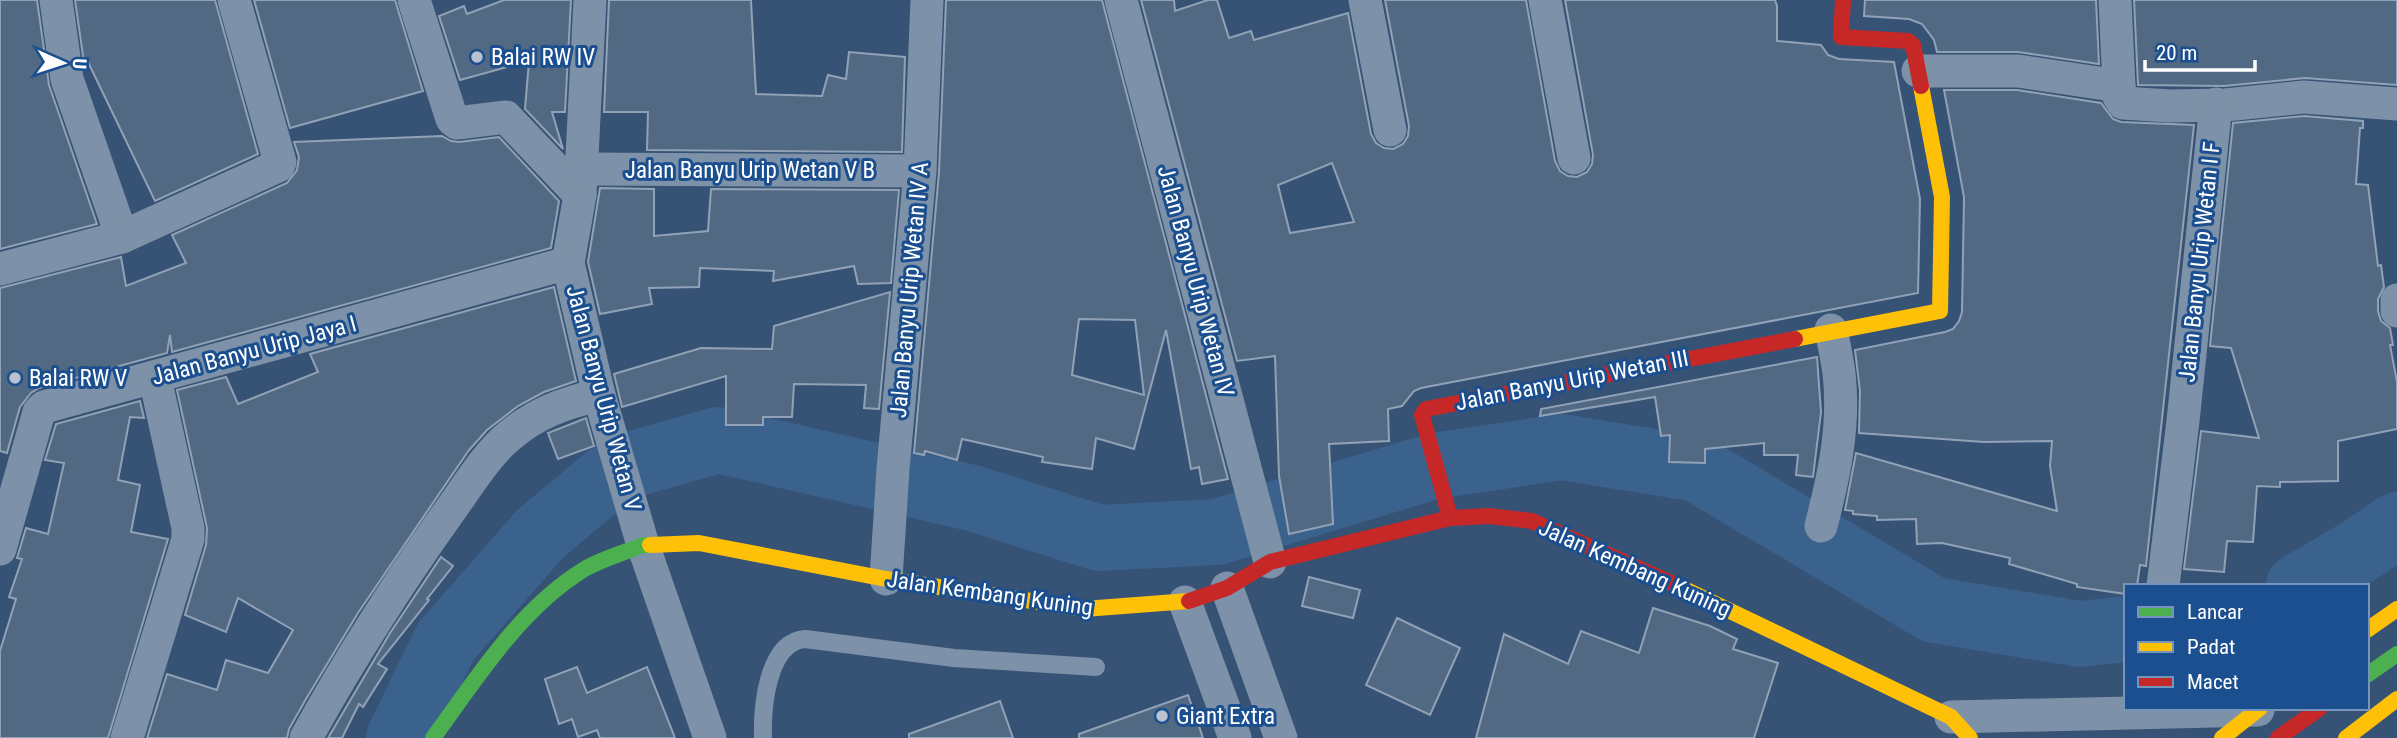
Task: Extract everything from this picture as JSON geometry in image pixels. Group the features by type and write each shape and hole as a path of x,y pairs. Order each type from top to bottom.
{"main road":[{"name":"Jalan Banyu Urip Wetan III","path":"1450,518 1422,415 1426,409 1940,311 1942,197 1912,42 1841,37 1843,0"},
{"name":"Jalan Kembang Kuning","path":"433,738 497,650 539,605 584,569 643,545 699,543 887,579 1084,609 1185,602 1227,588 1270,562 1450,518 1489,516 1532,521 1656,576 1960,727"},
{"path":"2369,629 2397,608"},
{"path":"2369,674 2397,654"},
{"path":"2346,738 2397,699"},
{"path":"2222,738 2258,710"},
{"path":"2278,738 2317,710"}],"street":[{"path":"56,0 67,79 122,237"},
{"path":"0,269 122,237 279,164 234,0"},
{"path":"414,0 452,119 457,123 506,117 580,182"},
{"name":"Jalan Banyu Urip Wetan V","path":"590,0 580,182 568,263 603,408 643,545 710,738"},
{"name":"Jalan Banyu Urip Wetan IV A","path":"887,579 892,484 920,171 927,0"},
{"name":"Jalan Banyu Urip Wetan IV","path":"1121,0 1270,562"},
{"path":"1365,0 1390,130"},
{"path":"1545,0 1574,158"},
{"path":"2115,0 2118,95 2123,103 2225,105 2304,97 2397,104"},
{"path":"1918,71 2018,71 2119,86"},
{"name":"Jalan Banyu Urip Wetan I F","path":"2163,584 2216,104"},
{"name":"Jalan Banyu Urip Wetan V B","path":"580,182 920,171"},
{"name":"Jalan Banyu Urip Jaya I","path":"0,549 39,412 50,405 568,263"},
{"path":"2397,300 2397,311"},
{"path":"1821,526 1833,479 1840,426 1839,373 1831,330"},
{"path":"127,738 188,539 188,528 155,378"},
{"path":"306,738 344,669 425,546 474,476 506,438 548,410 603,408"},
{"path":"1227,588 1281,738"},
{"path":"1185,602 1235,738"},
{"name":"Jalan Kembang Kuning","path":"1960,727 2159,710"}],"lane":[{"path":"763,738 762,719 772,668 781,650 796,640 954,658 1096,667"}],"building":[{"path":"0,0 37,0 49,85 97,224 0,249"},
{"path":"75,0 215,0 258,154 155,201 88,62 84,63"},
{"path":"254,0 395,0 423,91 290,128"},
{"path":"504,0 571,0 565,112 552,112 563,149 525,109 529,61 460,80 439,16 464,6 467,14"},
{"path":"609,0 751,0 756,94 822,96 828,75 846,79 849,52 905,57 902,152 647,150 648,112 604,112"},
{"path":"946,0 1102,0 1228,479 1202,484 1199,467 1191,469 1166,330 1134,449 1096,438 1092,469 1042,462 1043,457 962,439 957,460 925,451 924,455 914,453 939,172","holes":["1079,319 1135,320 1144,395 1072,375"]},
{"path":"1141,0 1174,0 1175,11 1208,0 1217,0 1229,38 1251,31 1254,40 1348,13 1371,134 1376,143 1393,149 1403,144 1408,136 1409,126 1385,0 1526,0 1555,161 1560,171 1577,177 1587,172 1593,155 1565,0 1775,0 1777,41 1821,45 1828,55 1839,59 1894,62 1920,199 1918,293 1421,388 1414,391 1402,406 1388,409 1389,441 1329,444 1333,524 1289,534 1279,476 1275,356 1237,361","holes":["1332,163 1354,222 1290,233 1278,185"]},
{"path":"1865,0 2096,0 2099,64 2018,52 1937,52 1934,40 1922,24 1909,19 1864,16"},
{"path":"2134,0 2397,0 2397,85 2305,78 2224,86 2138,85"},
{"path":"1944,90 2017,90 2101,103 2113,119 2121,122 2194,125 2146,566 2140,565 2137,584 2124,584 2124,594 2077,587 2077,584 2009,564 2010,558 1942,543 1917,544 1916,519 1877,520 1877,516 1853,514 1853,511 1845,510 1856,453 2057,511 2050,466 2052,441 1984,442 1859,433 1860,391 1855,350 1945,332 1953,329 1959,321 1962,312 1964,197"},
{"path":"2304,116 2363,121 2363,128 2360,128 2356,184 2368,185 2378,266 2381,265 2384,287 2378,299 2378,311 2381,321 2390,328 2393,345 2390,345 2397,382 2397,429 2338,441 2338,481 2280,482 2280,487 2257,486 2253,542 2227,541 2224,572 2184,569 2201,431 2259,438 2231,348 2210,346 2233,123"},
{"path":"442,136 459,142 499,137 559,201 551,248 172,352 170,335 167,353 39,388 31,393 20,407 7,453 0,451 0,288 121,257 126,286 186,263 172,235 287,183 297,170 299,157 294,142"},
{"path":"600,188 654,189 654,236 708,231 711,189 899,190 891,283 858,284 854,266 773,281 774,271 700,268 699,287 649,288 652,304 600,314 588,262"},
{"path":"554,287 576,381 544,392 518,406 487,430 469,450 358,613 306,699 289,729 287,738 147,738 167,674 217,690 226,660 268,673 293,630 238,598 226,632 185,615 206,545 207,528 177,390 226,377 238,404 318,372 310,354"},
{"path":"890,292 879,409 864,408 866,385 794,384 792,417 763,417 763,425 726,425 726,376 622,407 614,374 701,348 772,349 774,326"},
{"path":"1817,357 1821,412 1813,477 1796,475 1798,455 1764,455 1764,443 1705,449 1705,463 1669,462 1670,435 1661,436 1655,397 1540,416 1541,409"},
{"path":"140,401 144,418 130,417 118,480 140,485 131,532 168,539 108,738 0,738 0,651 16,599 9,597 22,559 17,558 26,528 48,534 64,463 45,460 56,424"},
{"path":"586,418 594,446 558,459 548,433"},
{"path":"441,557 453,566 378,664 387,669 363,707 359,704 342,738 328,738 390,633"},
{"path":"1309,577 1360,590 1353,618 1302,606"},
{"path":"1653,608 1710,626 1737,639 1733,649 1778,663 1754,738 1476,738 1504,634 1568,664 1581,631 1639,653"},
{"path":"1397,618 1460,648 1430,715 1366,685"},
{"path":"577,667 587,693 647,667 675,738 600,738 597,730 578,737 572,719 559,724 545,679"},
{"name":"Giant Extra","path":"1188,695 1203,738 1079,738 1079,734"},
{"path":"1000,701 1013,738 909,738 909,734"}],"waterway":[{"path":"399,738 446,641 541,533 619,468 718,440 972,498 1099,538 1217,532 1434,466 1562,447 1697,469 1934,610 2080,634 2124,629"},
{"path":"2302,584 2397,525"}],"traffic: fast":[{"path":"433,738 500,646 560,586 605,559 650,545"},
{"path":"2369,674 2397,654"}],"traffic: slow":[{"path":"1795,339 1940,311 1942,197 1921,86"},
{"path":"650,545 699,543 886,579 1084,609 1189,601"},
{"path":"1678,586 1951,717 1970,738"},
{"path":"2369,629 2397,609"},
{"path":"2346,738 2397,699"},
{"path":"2222,738 2257,710"}],"traffic: jam":[{"path":"1843,0 1841,37 1908,41 1913,45 1921,86"},
{"path":"1450,518 1422,415 1426,409 1795,339"},
{"path":"1189,601 1227,588 1270,562 1450,518 1489,516 1532,521 1678,586"},
{"path":"2278,738 2317,710"}],"place":[{"name":"Balai RW IV","path":"477,57"},
{"name":"Balai RW V","path":"15,378"},
{"name":"Giant Extra","path":"1162,716"}]}
